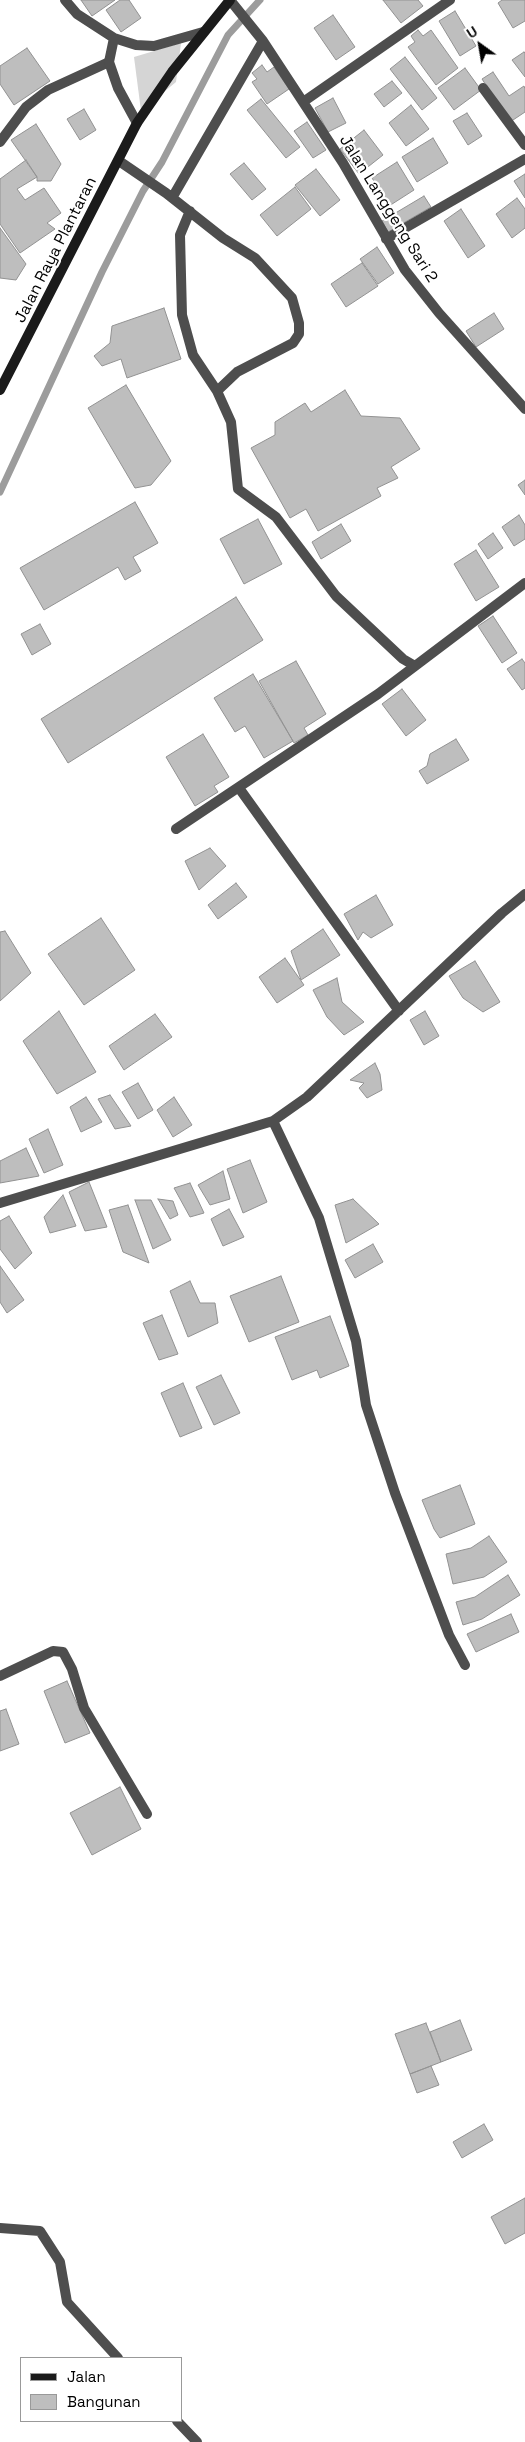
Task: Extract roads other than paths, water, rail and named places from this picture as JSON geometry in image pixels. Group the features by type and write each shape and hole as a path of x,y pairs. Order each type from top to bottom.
{"main road":[{"name":"Jalan Raya Plantaran","path":"0,390 137,123 172,72 230,0"}],"street":[{"path":"65,0 77,14 114,38 136,45 154,46 203,32"},
{"name":"Jalan Langgeng Sari 2","path":"230,0 261,39 343,163 405,270 439,313 525,409"},
{"path":"303,102 450,0"},
{"path":"114,38 109,62 118,88 137,123"},
{"path":"169,195 261,39"},
{"path":"0,142 26,107 48,90 109,62"},
{"path":"483,88 525,145"},
{"path":"386,239 525,158"},
{"path":"119,161 169,195 223,238 255,258 292,298 299,323 299,334 293,343 237,372 217,391"},
{"path":"190,211 180,235 182,315 193,355 217,391 231,422 238,489 276,517 336,596 403,659 415,666"},
{"path":"176,829 239,788 415,666 525,583"},
{"path":"239,788 399,1011"},
{"path":"0,1203 273,1121 307,1097 502,913 525,894"},
{"path":"273,1121 319,1218 356,1341 369,1414 396,1493 449,1635 465,1665"},
{"path":"0,1676 53,1651 63,1652 72,1669 84,1708 147,1814"},
{"path":"0,2228 40,2231 60,2262 67,2302 117,2357"},
{"path":"178,2422 197,2442"}],"waterway":[{"path":"0,492 102,272 143,191 162,162 228,35 260,0"}]}
